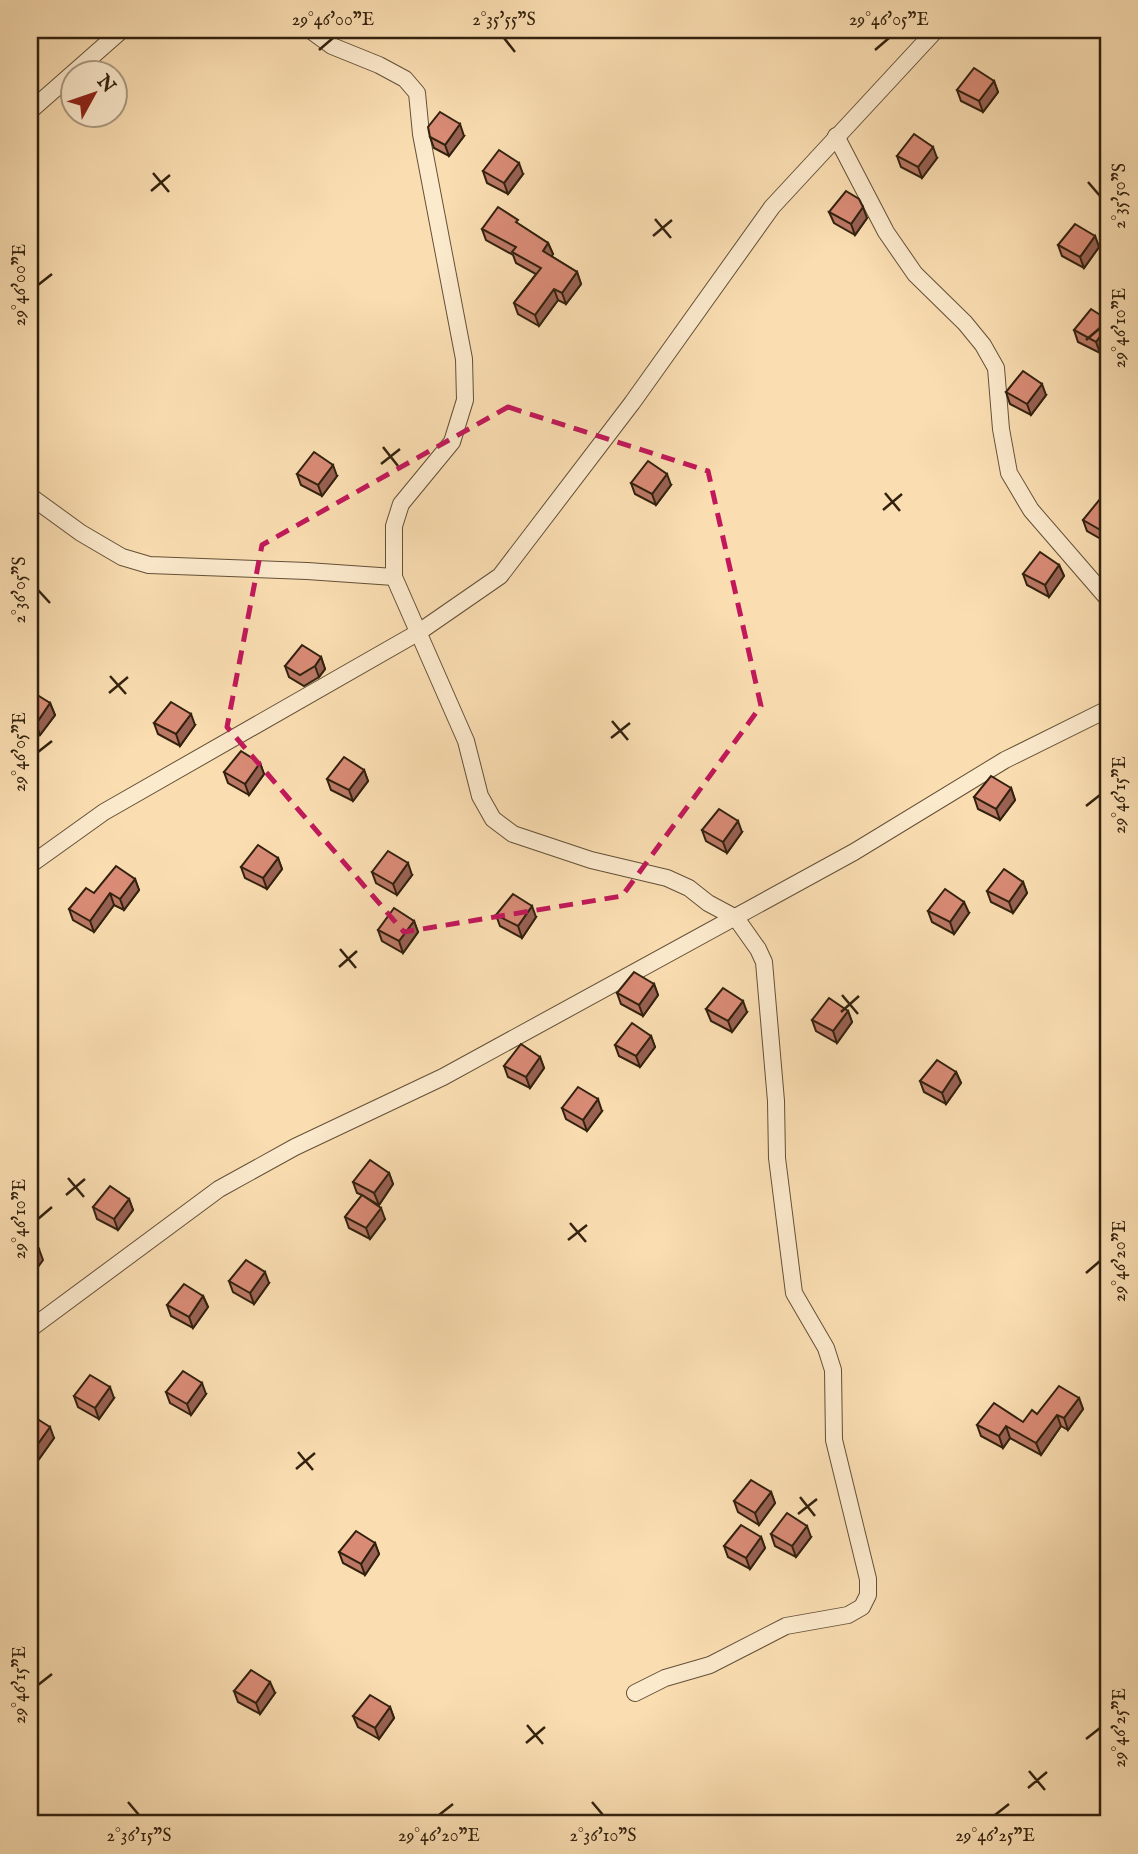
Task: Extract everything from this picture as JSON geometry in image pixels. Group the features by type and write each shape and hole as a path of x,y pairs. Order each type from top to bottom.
{"street":[{"path":"30,111 122,30"},
{"path":"310,30 332,46 405,79 417,93 421,134 464,359 465,400 452,442 401,504 394,526 394,577 466,741 480,796 493,819 513,834 591,860 667,878 689,888 708,903 737,918 764,962 774,1078 777,1158 794,1293 826,1348 833,1370 834,1440 868,1579 867,1595 862,1607 848,1615 786,1626 710,1665 665,1678 635,1693"},
{"path":"30,865 104,812 419,632 500,576 632,403 772,207 936,30"},
{"path":"836,136 886,232 915,274 965,323 983,345 996,368 1001,429 1009,473 1031,510 1108,599"},
{"path":"30,496 111,551 149,565 394,577"},
{"path":"30,1329 219,1189 295,1147 443,1077 737,918 854,852 1005,760 1108,709"}],"highlighted area":[{"path":"508,407 708,471 761,706 622,896 404,932 227,727 262,545"}],"building":[{"path":"974,68 994,81 979,101 957,90"},
{"path":"440,112 460,124 445,145 430,137 428,127"},
{"path":"914,134 933,147 918,167 897,156"},
{"path":"499,150 519,163 504,183 483,171"},
{"path":"846,191 859,199 863,207 851,224 829,212"},
{"path":"498,207 548,243 543,251 577,272 562,293 554,289 535,315 514,303 541,268 512,252 516,247 482,229"},
{"path":"1075,224 1095,236 1080,257 1058,245"},
{"path":"1091,309 1108,320 1108,325 1096,342 1074,330"},
{"path":"1023,371 1042,384 1027,404 1006,392"},
{"path":"314,452 333,465 318,485 297,474"},
{"path":"648,461 667,474 652,494 631,483"},
{"path":"1100,499 1108,504 1108,526 1104,532 1083,520"},
{"path":"1040,552 1059,565 1045,585 1023,574"},
{"path":"302,645 321,657 315,666 300,675 285,666"},
{"path":"31,691 50,703 36,724 30,721"},
{"path":"171,702 191,714 176,734 154,723"},
{"path":"241,751 260,763 245,784 224,772"},
{"path":"344,757 364,770 349,790 327,779"},
{"path":"991,776 1011,788 996,809 974,797"},
{"path":"719,809 738,821 723,842 702,830"},
{"path":"258,845 278,858 263,878 241,867"},
{"path":"388,851 408,863 393,884 372,872"},
{"path":"116,866 135,879 120,899 110,893 90,921 69,909 86,888 94,893"},
{"path":"1004,869 1023,882 1009,902 987,891"},
{"path":"945,889 964,902 950,922 928,911"},
{"path":"513,894 532,906 518,926 496,915"},
{"path":"394,908 414,921 399,941 378,930"},
{"path":"634,972 654,984 639,1005 617,993"},
{"path":"723,988 743,1001 728,1021 706,1009"},
{"path":"829,998 848,1011 833,1031 812,1020"},
{"path":"632,1023 651,1036 636,1056 615,1045"},
{"path":"521,1044 540,1057 526,1077 504,1066"},
{"path":"937,1060 956,1072 942,1093 920,1081"},
{"path":"578,1087 598,1099 583,1120 562,1108"},
{"path":"370,1160 389,1173 374,1193 353,1182"},
{"path":"110,1186 129,1199 114,1219 93,1207"},
{"path":"362,1195 381,1208 366,1228 345,1217"},
{"path":"30,1243 39,1249 30,1262"},
{"path":"246,1260 265,1272 250,1293 229,1281"},
{"path":"184,1284 203,1296 189,1317 167,1305"},
{"path":"183,1371 202,1383 187,1404 166,1392"},
{"path":"90,1375 110,1387 95,1408 74,1396"},
{"path":"1059,1386 1079,1398 1064,1418 1057,1415 1036,1443 1006,1426 999,1436 977,1425 994,1403 1023,1422 1032,1410 1037,1414"},
{"path":"31,1415 50,1427 35,1448 30,1445"},
{"path":"751,1480 771,1492 755,1513 734,1501"},
{"path":"787,1513 807,1526 792,1546 771,1534"},
{"path":"741,1525 761,1537 746,1558 724,1546"},
{"path":"356,1531 375,1543 361,1564 339,1552"},
{"path":"251,1670 270,1682 256,1703 234,1691"},
{"path":"370,1695 390,1707 375,1728 353,1716"}]}
